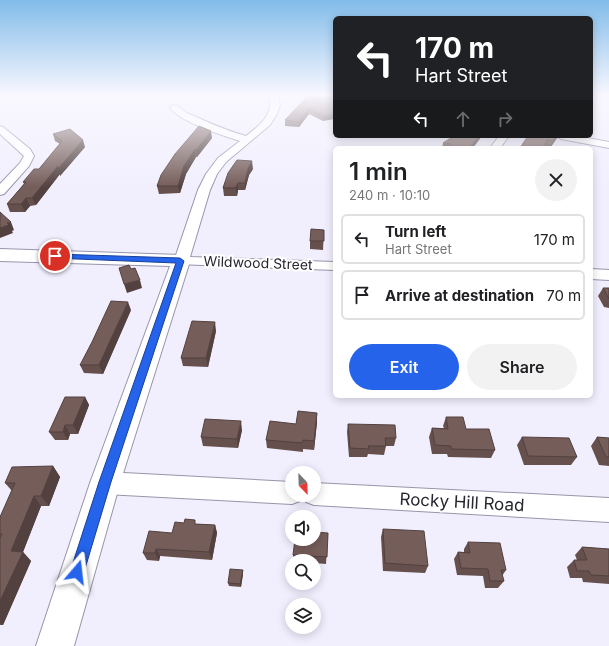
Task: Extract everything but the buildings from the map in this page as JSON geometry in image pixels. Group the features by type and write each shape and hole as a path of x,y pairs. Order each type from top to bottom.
{"street":[{"path":"208,126 220,132 246,139"},
{"path":"55,646 105,482 206,184 214,168 223,158 263,126"},
{"path":"0,129 26,151 29,156 25,164 0,191"},
{"path":"572,138 609,145"},
{"path":"0,255 180,261"},
{"name":"Wildwood Street","path":"180,261 333,266"},
{"path":"593,274 609,275"},
{"path":"105,482 285,493"},
{"name":"Rocky Hill Road","path":"321,494 609,510"}],"route":[{"path":"55,256 180,261 105,482 77,572"}]}
